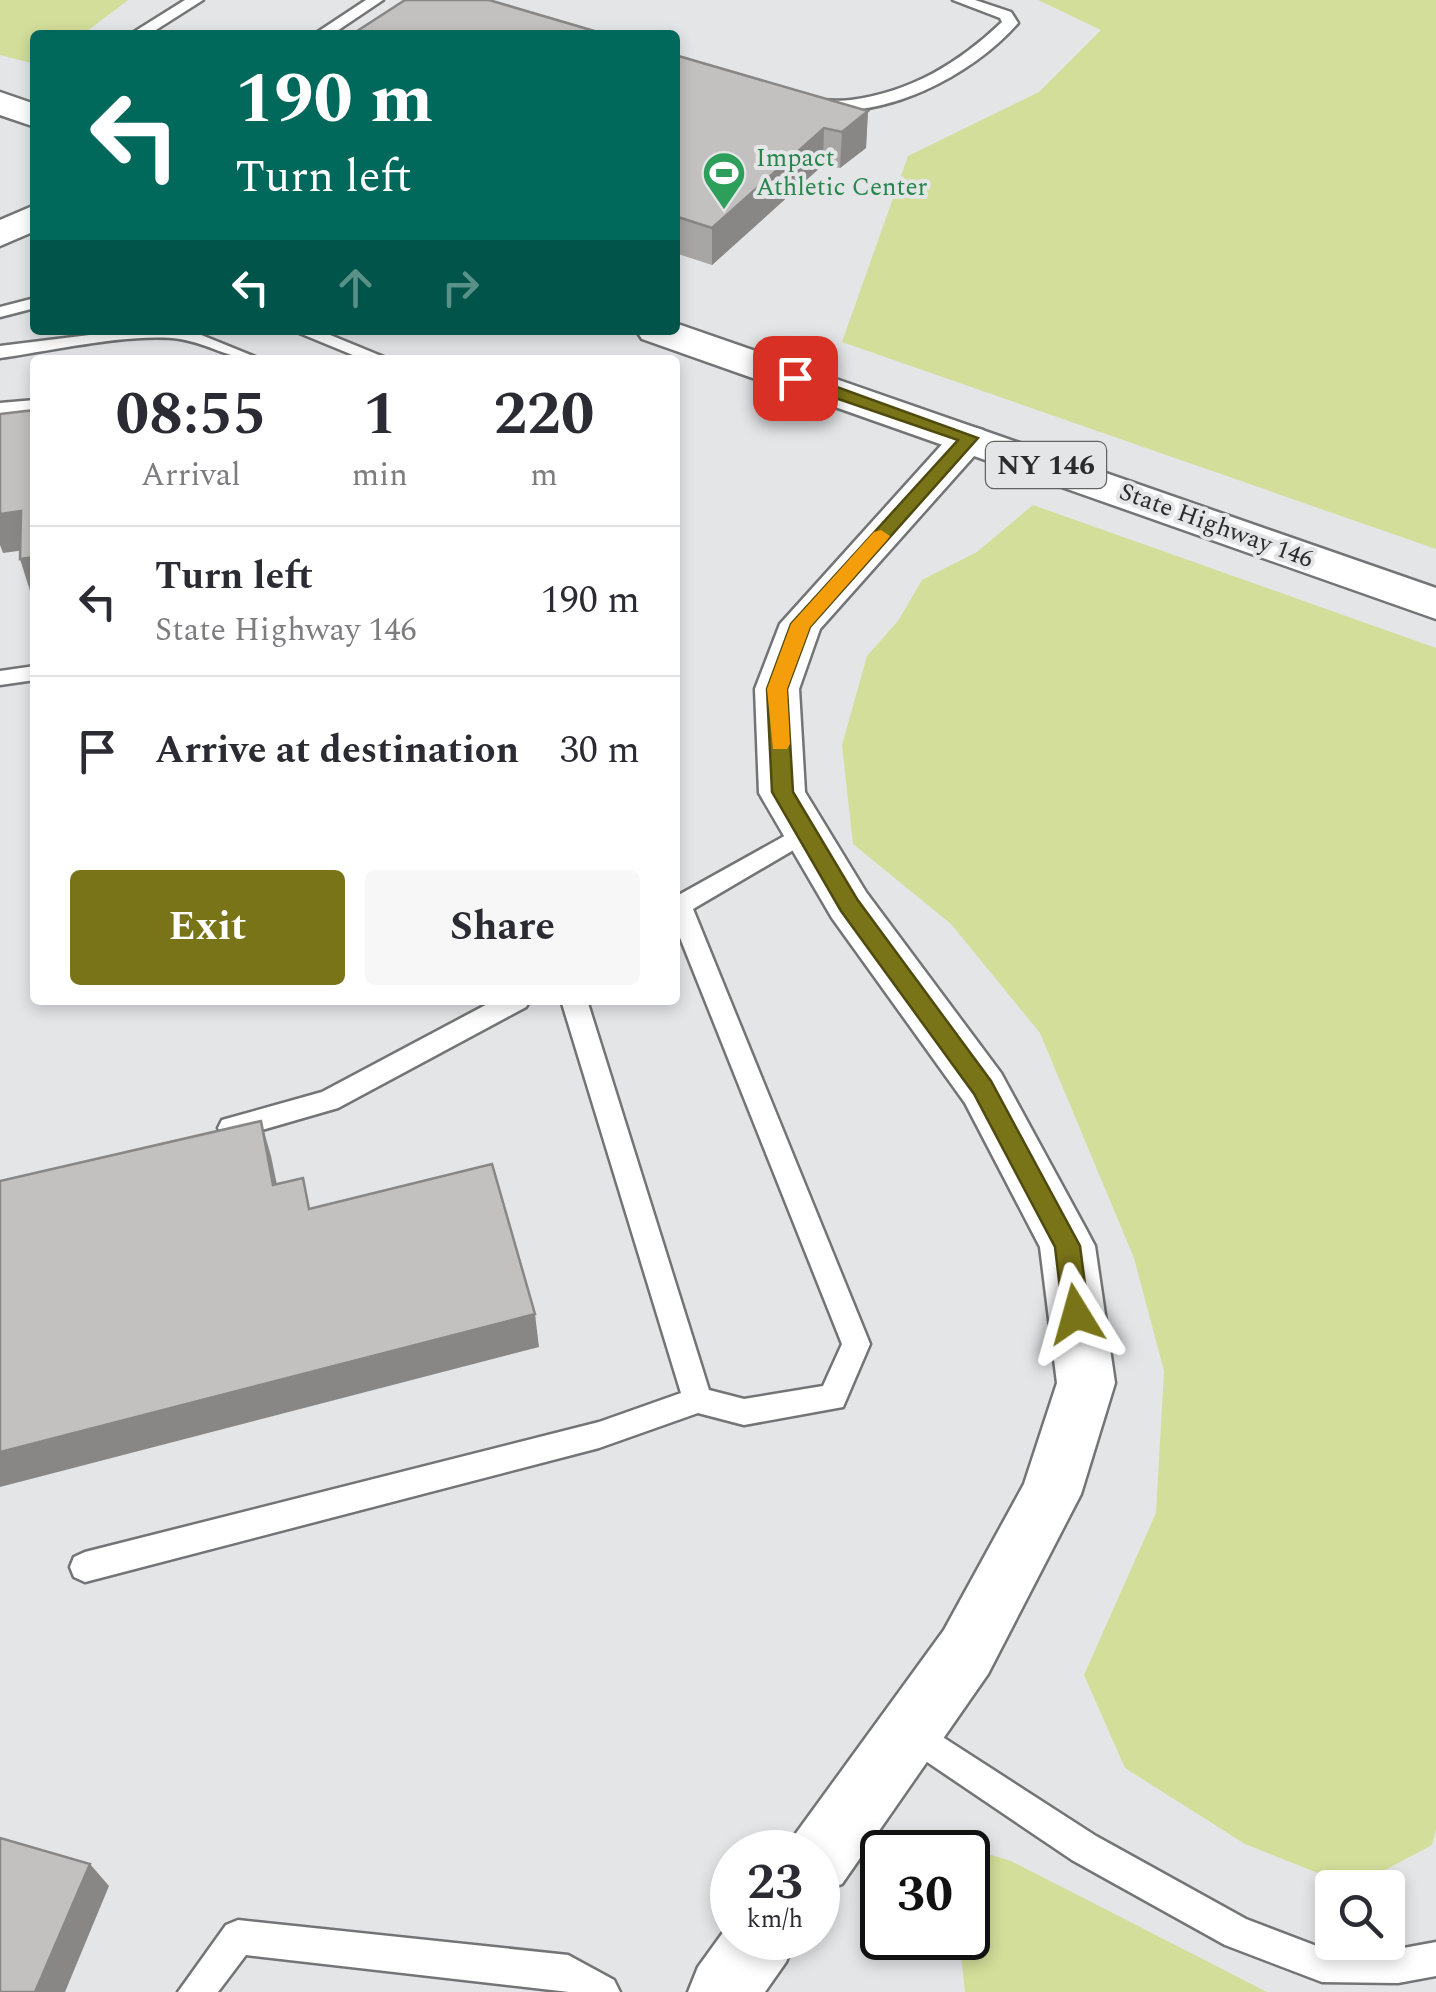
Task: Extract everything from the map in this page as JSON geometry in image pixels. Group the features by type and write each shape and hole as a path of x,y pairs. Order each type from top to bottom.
{"main road":[{"path":"0,103 30,114"},
{"path":"0,235 30,219"},
{"name":"State Highway 146","path":"670,335 1436,604"}],"street":[{"path":"839,1830 966,1652 1052,1494 1086,1383 1067,1246 982,1088 849,905 782,792 777,689 801,624 969,438"},
{"path":"723,1992 746,1960"}],"lane":[{"path":"145,30 196,0"},
{"path":"329,30 376,0"},
{"path":"807,101 844,107 922,84 964,65 1010,23 1006,15 960,0"},
{"path":"357,12 366,28"},
{"path":"0,312 30,305"},
{"path":"0,352 134,335"},
{"path":"186,335 240,355"},
{"path":"314,335 368,355"},
{"path":"0,409 30,406"},
{"path":"0,678 30,674"},
{"path":"680,904 806,832"},
{"path":"84,1567 599,1435 698,1400 744,1412 833,1398 856,1344 680,913"},
{"path":"204,1134 329,1101 508,1005"},
{"path":"576,1005 698,1400"},
{"path":"909,1731 1084,1848 1237,1932 1322,1964 1398,1966 1436,1958"},
{"path":"196,1992 238,1937 568,1972 602,1992"}],"green space":[{"path":"0,0 128,0 89,30 30,30 30,63 0,55"},
{"path":"1038,0 1436,0 1436,549 842,342 908,156 1039,92 1101,30"},
{"path":"1033,505 1436,648 1436,1829 1432,1845 1385,1870 1315,1872 1245,1844 1125,1768 1084,1675 1156,1513 1164,1371 1134,1258 1040,1033 951,924 853,844 842,745 867,656 898,621 922,580 977,552"},
{"path":"990,1855 1011,1861 1267,1992 965,1992 961,1960 990,1960"}],"building":[{"path":"405,0 489,0 591,30 359,30"},
{"name":"Impact Athletic Center","path":"680,56 868,111 842,132 824,128 712,228 680,218"},
{"path":"30,411 30,558 20,559 21,511 0,514 0,414"},
{"path":"261,1121 273,1185 303,1178 309,1209 492,1164 535,1314 0,1452 0,1181"},
{"path":"0,1838 90,1864 35,1992 0,1992"}],"slow traffic":[{"path":"780,744 777,689 801,624 881,536"}],"place":[{"name":"Impact Athletic Center","path":"724,211"}],"route":[{"path":"795,378 969,438 801,624 777,689 782,792 849,905 982,1088 1067,1246 1076,1314"}]}
